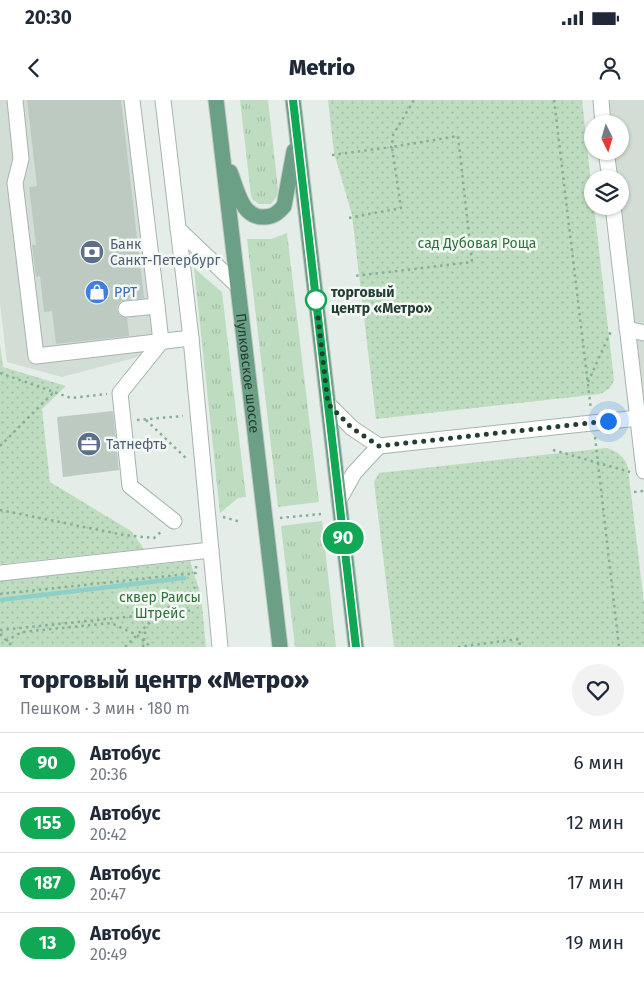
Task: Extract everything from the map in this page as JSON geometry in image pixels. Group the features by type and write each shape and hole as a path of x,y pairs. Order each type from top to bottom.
{"main road":[{"name":"Пулковское шоссе","path":"216,100 280,647"},
{"path":"293,100 356,647"},
{"path":"223,157 246,210 257,217 272,216 278,213 284,206 297,137"}],"street":[{"path":"15,100 21,159 15,183 36,356 191,338"},
{"path":"132,100 161,342 120,393 130,486 174,522"},
{"path":"164,100 191,338 220,647"},
{"path":"600,100 602,115"},
{"path":"614,215 638,418 641,468"},
{"path":"178,229 238,286"},
{"path":"126,309 158,306"},
{"path":"628,329 644,333"},
{"path":"328,404 352,428 379,446 638,418"},
{"path":"339,500 354,473 379,446"},
{"path":"0,573 211,550"}],"path":[{"path":"349,218 401,208 392,147 393,135 414,100"},
{"path":"554,100 589,400"},
{"path":"332,155 458,136 472,262 355,276"},
{"path":"587,383 612,328"},
{"path":"0,373 71,398 120,393"},
{"path":"0,446 54,392"},
{"path":"136,420 183,416"},
{"path":"146,420 188,460"},
{"path":"596,446 619,647"},
{"path":"553,450 598,462 641,468"},
{"path":"634,492 644,491"},
{"path":"0,510 124,535 154,538 174,522"},
{"path":"280,518 321,514"},
{"path":"0,594 196,573"},
{"path":"125,647 159,613 188,595 195,587"},
{"path":"0,630 194,610"},
{"path":"6,641 22,632 111,623 137,635 151,647"},
{"path":"143,647 146,626"},
{"path":"0,634 13,647"},
{"path":"458,647 519,640 520,647"}],"shaded area":[{"path":"0,100 139,100 166,320 138,357 62,377 7,362 0,304"},
{"path":"609,100 644,100 644,401 623,215 629,215 629,170 617,170 616,160 629,160 629,115 611,115"}],"green space":[{"path":"240,100 268,100 278,189 277,196 271,204 259,204 253,200 251,195"},
{"name":"сад Дубовая Роща","path":"328,100 582,100 584,160 589,160 590,170 584,170 584,215 595,215 614,380 609,389 600,394 376,419 352,215 334,153"},
{"path":"287,233 319,502 278,507 247,239 271,239"},
{"path":"194,268 222,292 246,497 238,498 220,513"},
{"path":"0,344 3,367 66,386 42,409 50,482 131,531 144,549 0,564"},
{"path":"606,448 620,455 625,460 628,468 644,603 644,647 394,647 374,482 379,473"},
{"path":"322,521 336,647 295,647 281,526"},
{"name":"сквер Раисы Штрейс","path":"190,561 201,595 206,647 0,647 0,581"}],"building":[{"path":"27,100 121,100 144,298 125,300 117,306 119,315 127,318 129,336 56,344 52,311 44,312 40,276 36,277 32,245 36,245 29,187 37,186"},
{"name":"Татнефть","path":"113,411 119,470 63,477 57,417"}],"waterway":[{"path":"0,600 184,578"}],"bus line":[{"name":"90","path":"293,100 356,647"}],"place":[{"name":"Банк Санкт-Петербург","path":"92,252"},
{"name":"РРТ","path":"97,292"},
{"name":"торговый центр «Метро»","path":"316,300"},
{"name":"Татнефть","path":"89,444"}],"route":[{"path":"316,300 328,404 352,428 379,446 608,421"}]}
